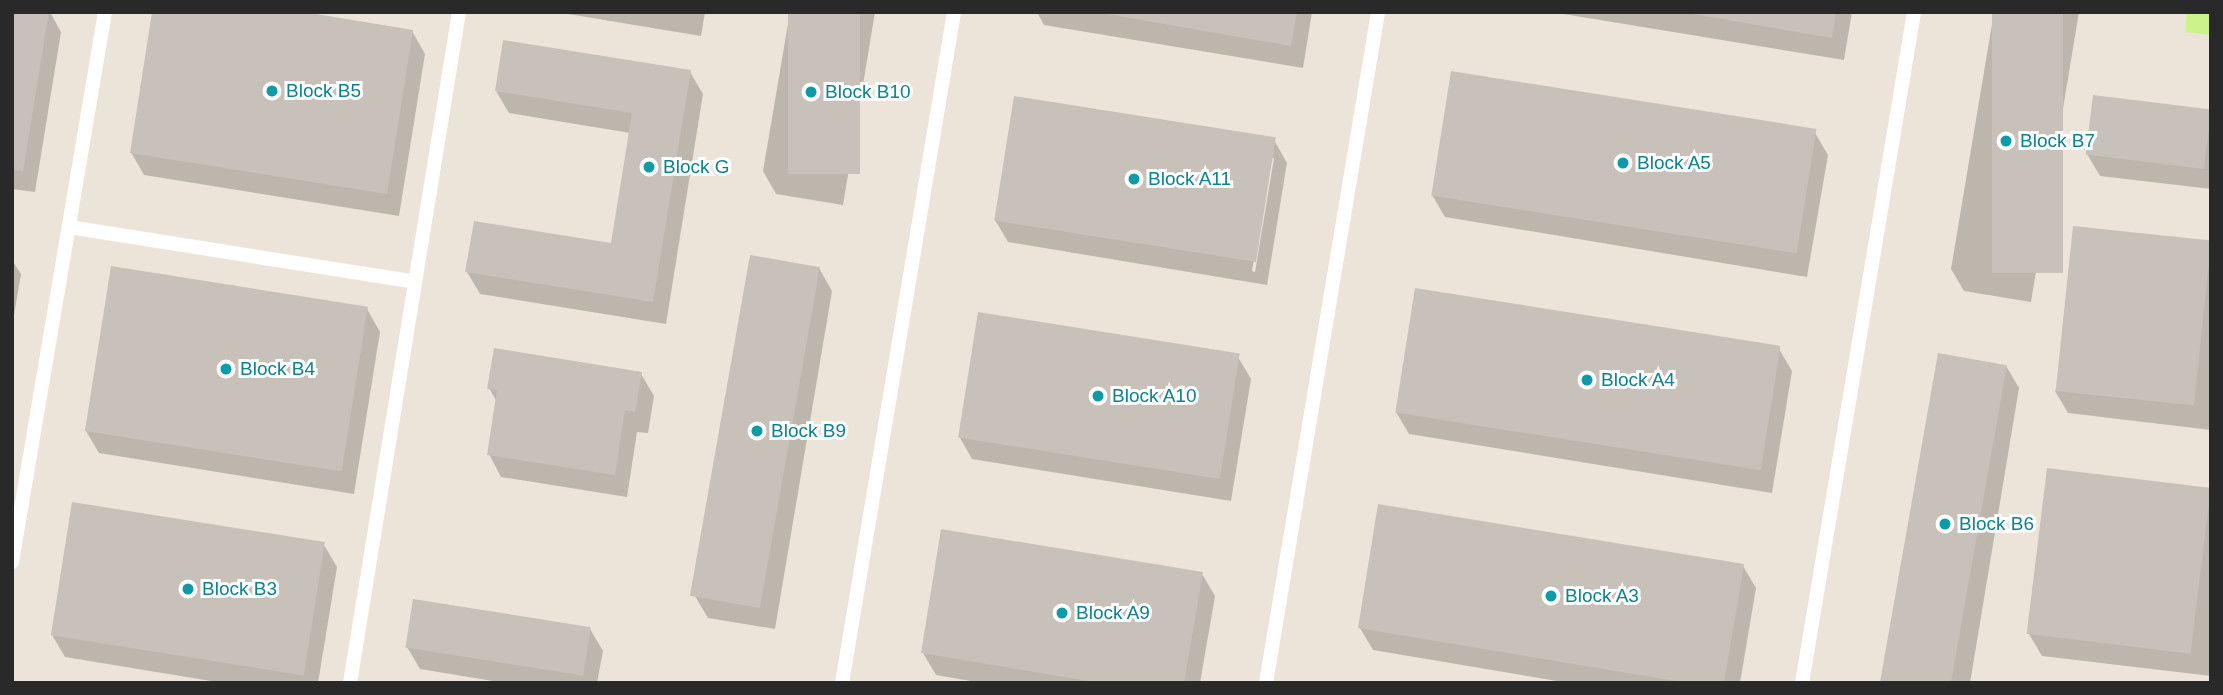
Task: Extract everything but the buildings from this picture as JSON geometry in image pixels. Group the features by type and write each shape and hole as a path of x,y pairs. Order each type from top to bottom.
{"lane":[{"path":"12,562 106,12"},
{"path":"350,683 459,12"},
{"path":"842,683 954,12"},
{"path":"1266,683 1378,12"},
{"path":"1802,683 1914,12"},
{"path":"69,227 415,282"}],"green space":[{"path":"2187,12 2211,12 2211,35 2185,32"}],"place":[{"name":"Block B5","path":"272,91"},
{"name":"Block B10","path":"811,92"},
{"name":"Block B7","path":"2006,141"},
{"name":"Block A5","path":"1623,163"},
{"name":"Block G","path":"649,167"},
{"name":"Block A11","path":"1134,179"},
{"name":"Block B4","path":"226,369"},
{"name":"Block A4","path":"1587,380"},
{"name":"Block A10","path":"1098,396"},
{"name":"Block B9","path":"757,431"},
{"name":"Block B6","path":"1945,524"},
{"name":"Block B3","path":"188,589"},
{"name":"Block A3","path":"1551,596"},
{"name":"Block A9","path":"1062,613"}]}
